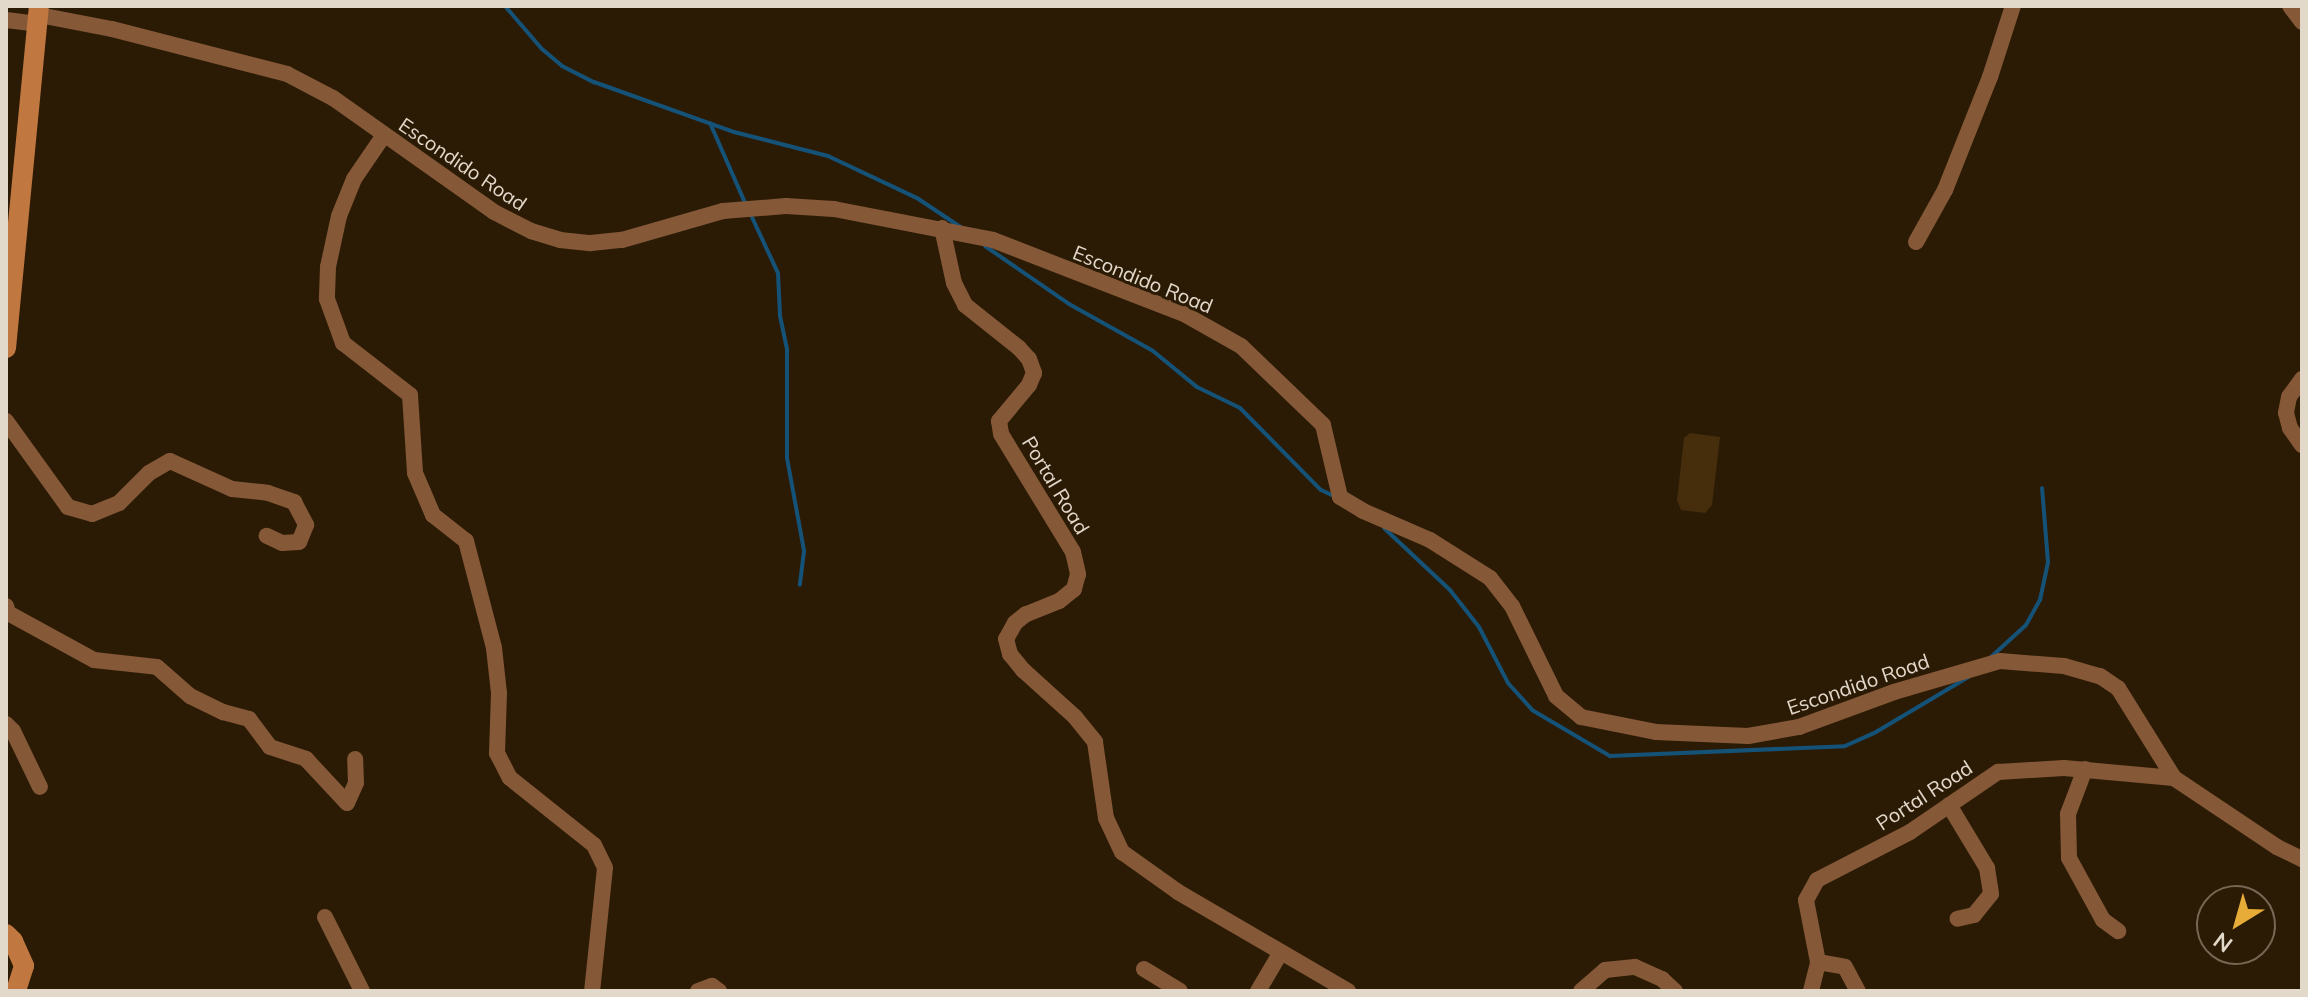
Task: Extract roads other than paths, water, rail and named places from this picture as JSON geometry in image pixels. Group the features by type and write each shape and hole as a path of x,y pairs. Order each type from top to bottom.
{"street":[{"path":"1916,242 1945,190 1990,77 2013,6"},
{"path":"2290,6 2302,22"},
{"path":"6,348 39,15"},
{"name":"Escondido Road","path":"6,20 39,15 266,66 333,98 494,212 531,231 560,240 591,243 622,240 723,211 786,206 834,209 993,240 1186,315 1241,346 1323,425 1340,497 1363,511 1430,540 1490,578 1512,606 1556,696 1581,717 1656,732 1748,736 1799,727 1894,692 2000,661 2064,666 2100,676 2118,688 2174,778 2277,847 2302,859"},
{"path":"384,135 354,179 339,216 328,267 327,299 343,343 410,395 415,473 433,515 466,541 494,648 499,693 497,753 510,778 594,845 605,868 592,991"},
{"name":"Portal Road","path":"942,228 954,283 965,305 1029,359 1034,373 1029,385 999,421 1001,434 1073,552 1078,574 1074,589 1059,601 1015,623 1006,639 1010,654 1023,670 1075,717 1095,742 1106,818 1122,852 1178,892 1348,991"},
{"path":"2302,379 2289,397 2286,413 2290,428 2302,445"},
{"path":"6,421 68,507 92,514 119,503 149,473 170,461 232,489 268,493 294,502 306,525 299,542 282,543 267,536"},
{"path":"6,606 8,613 94,660 157,667 190,696 223,712 249,719 270,747 306,759 347,803 356,783 355,759"},
{"path":"6,724 13,731 40,787"},
{"path":"2085,769 2068,814 2069,858 2103,920 2118,931"},
{"name":"Portal Road","path":"1811,991 1818,962 1806,900 1817,880 1910,832 1998,772 2085,769 2174,778"},
{"path":"1949,805 1987,868 1991,894 1974,915 1957,919"},
{"path":"325,917 362,991"},
{"path":"6,934 13,941 24,966 16,991"},
{"path":"1258,991 1281,952"},
{"path":"1818,962 1845,967 1858,991"},
{"path":"1581,991 1605,970 1635,967 1662,979 1675,991"},
{"path":"1144,969 1180,991"},
{"path":"698,991 712,986 719,991"}],"waterway":[{"path":"505,6 542,49 562,66 594,82 734,132 828,156 917,198 962,228"},
{"path":"710,123 746,205"},
{"path":"750,213 778,273 780,316 787,350 787,458 804,551 800,585"},
{"path":"985,246 1069,304 1153,351 1197,387 1240,408 1321,490 1336,497"},
{"path":"1991,657 2026,625 2040,600 2048,562 2042,488"},
{"path":"1384,528 1450,590 1479,627 1508,683 1532,710 1610,756 1845,746 1876,732 1970,676"}]}
